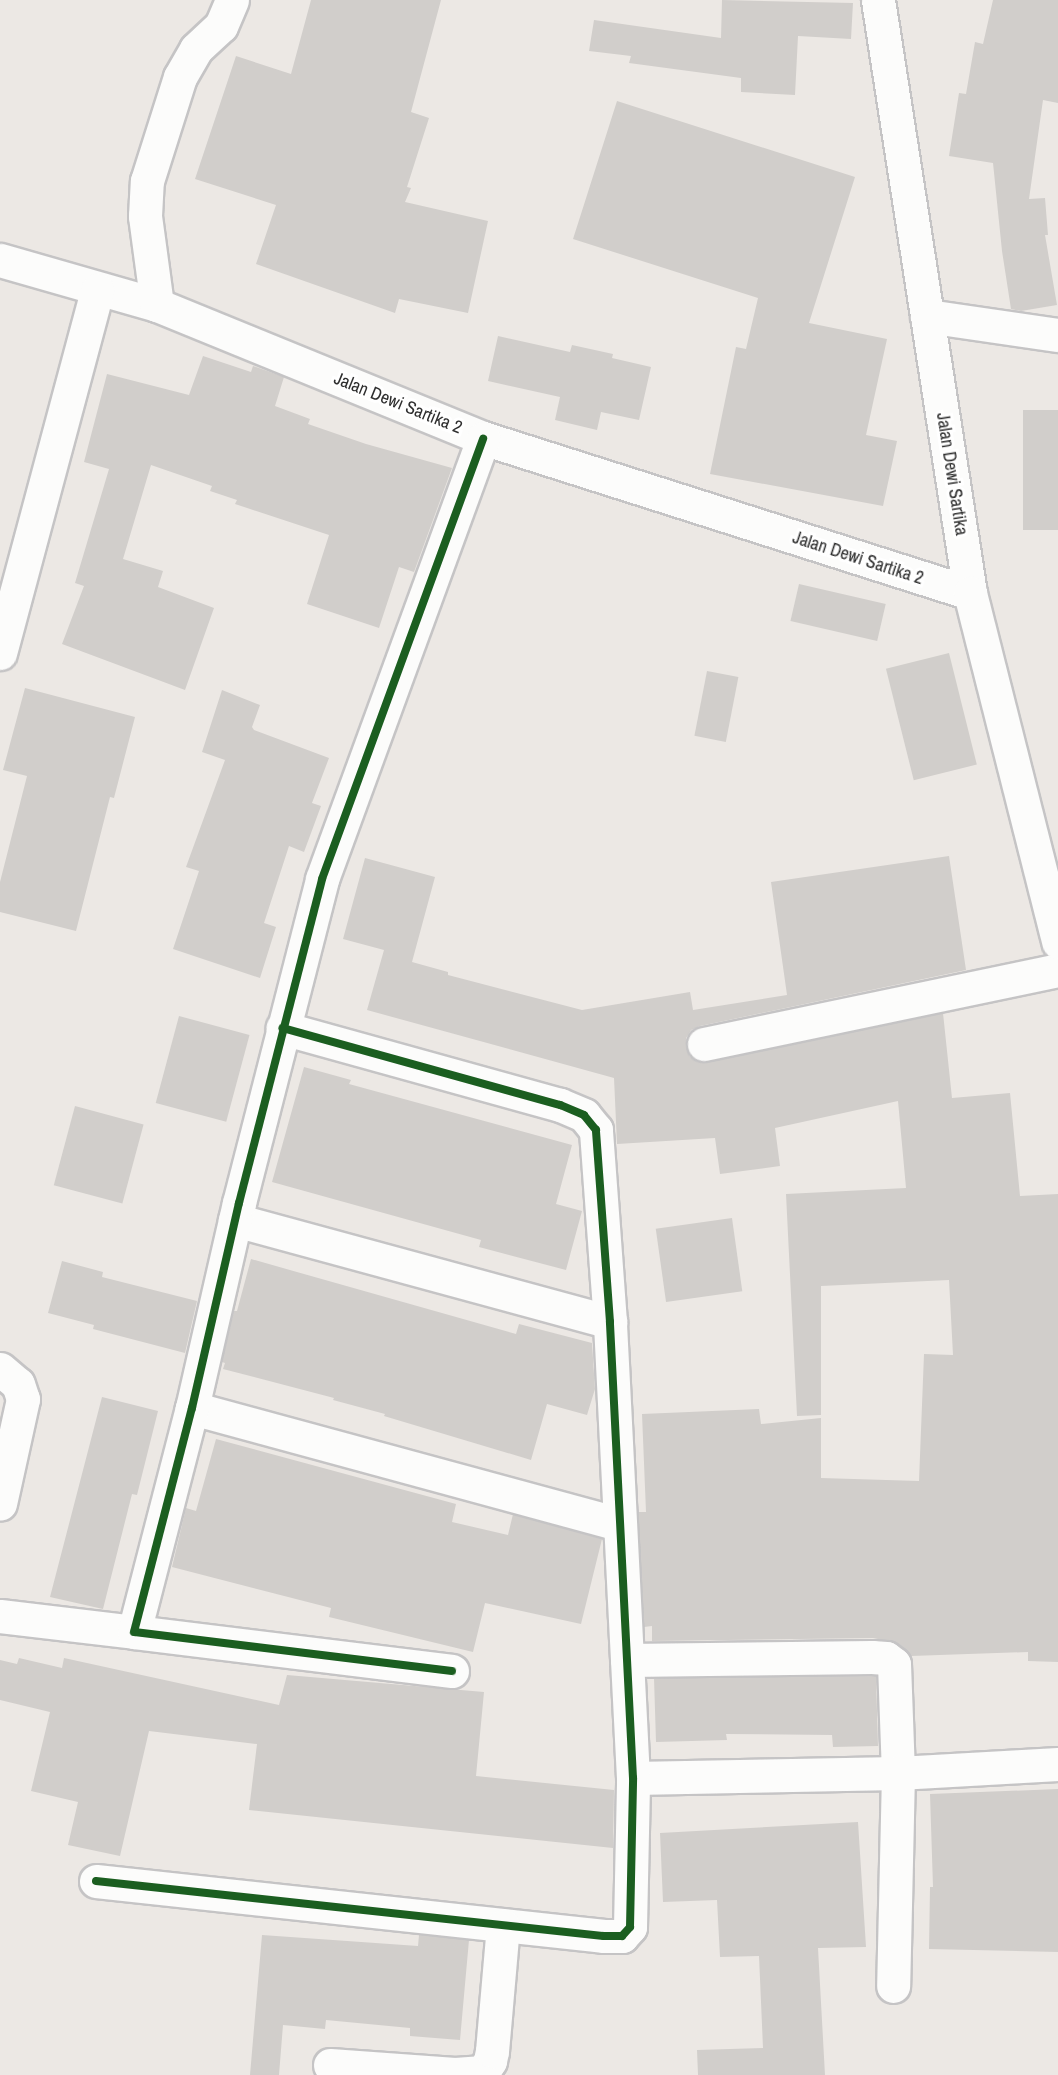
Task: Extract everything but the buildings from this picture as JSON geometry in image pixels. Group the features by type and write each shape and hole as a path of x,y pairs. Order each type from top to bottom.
{"street":[{"path":"157,305 145,216 147,181 180,77 196,49 221,26 232,0"},
{"name":"Jalan Dewi Sartika","path":"878,0 970,593 1058,942"},
{"name":"Jalan Dewi Sartika 2","path":"0,260 97,290 157,305 483,438 970,593"},
{"path":"0,652 97,290"},
{"path":"927,316 1058,335"},
{"path":"134,1632 192,1408 282,1028 336,834 422,610 483,438"},
{"path":"704,1044 1058,970"},
{"path":"96,1881 604,1936 627,1933 630,1927 633,1778 610,1322 596,1130 584,1115 560,1105 282,1028"},
{"path":"236,1220 610,1322"},
{"path":"0,1369 18,1384 23,1400 0,1504"},
{"path":"192,1408 620,1524"},
{"path":"0,1616 452,1671"},
{"path":"627,1660 886,1658 894,1664 898,1773 893,1986"},
{"path":"633,1778 898,1773 1058,1764"},
{"path":"330,2065 455,2074 483,2072 490,2061 492,2051 503,1925"}],"cycle path":[{"path":"452,1671 134,1632 192,1408 239,1203 322,879 483,438"},
{"path":"96,1881 604,1936 622,1936 630,1927 633,1778 610,1322 596,1130 584,1115 560,1105 282,1028"}]}
